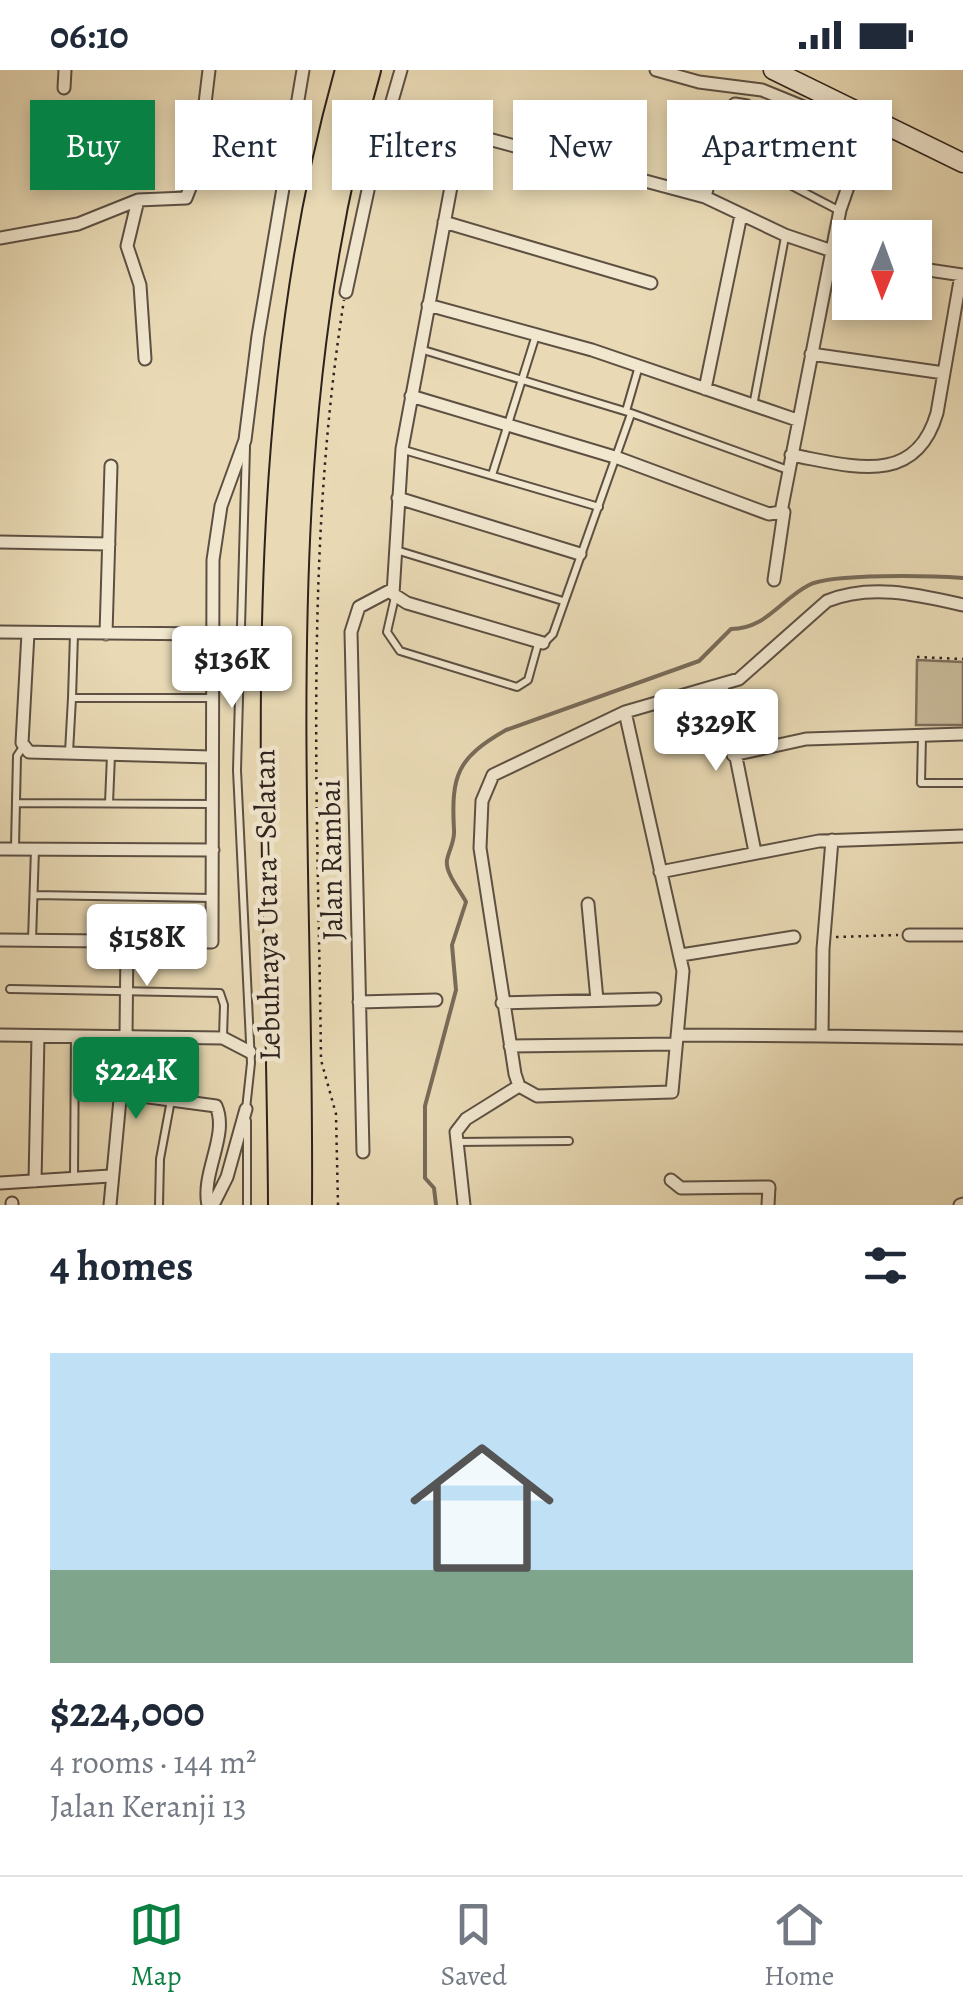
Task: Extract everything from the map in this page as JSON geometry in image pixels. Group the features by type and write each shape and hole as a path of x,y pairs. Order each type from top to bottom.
{"highway":[{"name":"Lebuhraya Utara–Selatan","path":"280,1205 272,707 276,511 300,293 326,154 347,70"},
{"name":"Lebuhraya Utara–Selatan","path":"300,1205 294,731 299,481 330,250 369,70"}],"main road":[{"path":"773,70 835,100"},
{"path":"892,127 963,163"}],"street":[{"path":"64,88 66,70"},
{"path":"0,238 78,224 138,200 182,200 192,190 209,70"},
{"path":"0,940 207,944 213,939 212,634 216,532 245,440 258,336 303,70"},
{"path":"346,292 373,168 401,70"},
{"path":"656,70 699,82 762,90 787,100"},
{"path":"541,643 394,594 402,449 455,151 462,140 475,136 705,197 831,254"},
{"path":"705,197 707,190"},
{"path":"781,512 845,190"},
{"path":"138,200 127,246 140,286 145,359"},
{"path":"705,388 742,215"},
{"path":"444,222 650,282"},
{"path":"791,455 878,468 896,464 915,451 931,430 962,275 932,271"},
{"path":"428,305 640,365 797,420"},
{"path":"812,354 944,374"},
{"path":"411,396 509,422 769,514 781,512"},
{"path":"106,634 111,466"},
{"path":"398,498 580,554"},
{"path":"774,580 784,526 781,512"},
{"path":"0,542 109,544"},
{"path":"624,712 680,955 672,1092 537,1096 519,1086 502,1002 493,914 480,848 487,782 500,770 624,712 722,687 739,678 827,601 841,596 898,592 963,604"},
{"name":"Jalan Rambai","path":"363,1152 351,632 360,607 394,594"},
{"path":"0,632 212,634"},
{"path":"28,633 22,745 32,753 212,757"},
{"path":"722,687 755,852"},
{"path":"734,755 806,739 963,734"},
{"path":"660,872 832,840 963,836"},
{"path":"822,1036 824,937 832,840"},
{"path":"0,849 214,850"},
{"path":"588,904 597,1000"},
{"path":"909,935 963,935"},
{"path":"680,955 794,938"},
{"path":"110,1205 126,1036 127,942"},
{"path":"359,1002 436,1000"},
{"path":"502,1002 655,1000"},
{"path":"0,1035 223,1038 250,1052"},
{"path":"34,1180 38,1036"},
{"path":"510,1046 822,1036 963,1038"},
{"path":"464,1205 454,1142 466,1119 519,1086"},
{"path":"119,1092 216,1106 220,1122 206,1189 211,1205"},
{"path":"211,1205 228,1177 246,1110"},
{"path":"0,1183 110,1176"},
{"path":"672,1180 681,1188 768,1187 768,1205"}],"lane":[{"path":"800,190 840,210"},
{"path":"753,406 785,235"},
{"path":"492,475 536,334"},
{"path":"420,349 522,378 789,470"},
{"path":"394,594 388,632 396,649 512,687 528,680 541,643 553,634 618,458 640,365"},
{"path":"245,440 237,770 250,1052 247,1205"},
{"path":"402,449 599,507"},
{"path":"394,550 564,601"},
{"path":"69,754 74,634"},
{"path":"72,698 212,698"},
{"path":"919,734 921,783 963,783"},
{"path":"15,848 17,756 22,745"},
{"path":"110,803 111,755"},
{"path":"16,802 212,804"},
{"path":"32,941 34,848"},
{"path":"34,896 213,898"},
{"path":"10,990 220,993 224,1005 223,1038"},
{"path":"74,1178 75,1036"},
{"path":"159,1205 160,1159 171,1100"},
{"path":"454,1142 569,1141"}],"path":[{"path":"338,1205 336,1114 321,1060 316,602 334,367 346,292"},
{"path":"917,657 963,659"},
{"path":"824,937 909,935"}],"shaded area":[{"path":"917,660 963,662 963,725 916,725"}],"waterway":[{"path":"436,1205 434,1188 425,1178 425,1106 456,990 452,945 466,902 447,860 454,834 456,782 467,759 506,730 699,661 731,629 763,619 809,585 860,577 963,578"}]}
